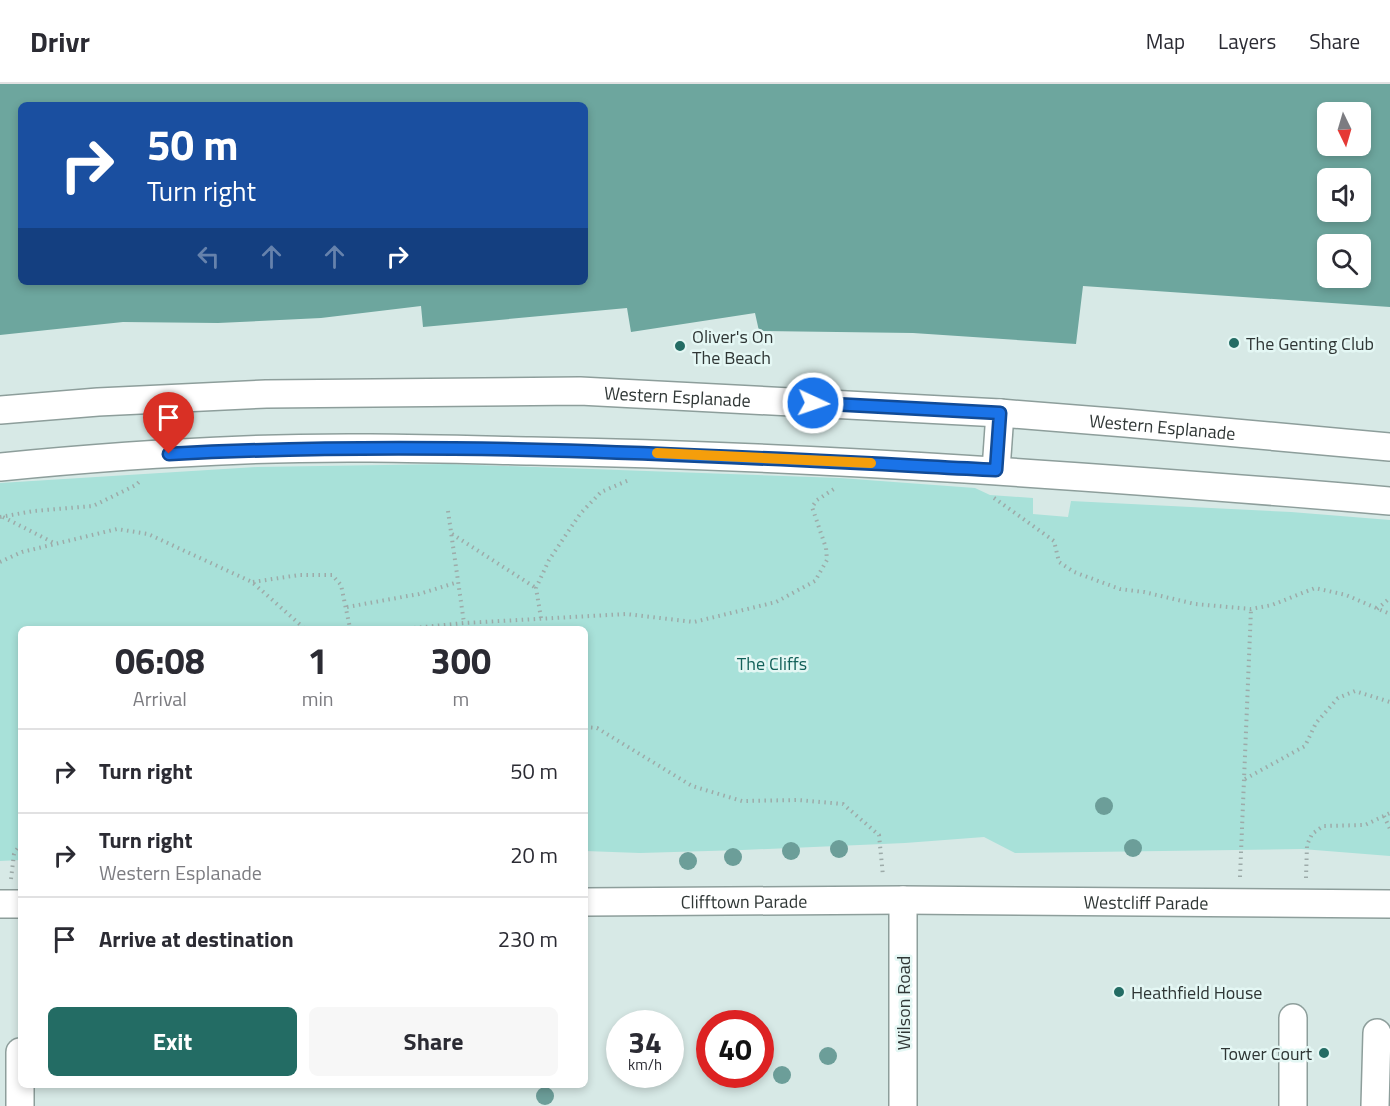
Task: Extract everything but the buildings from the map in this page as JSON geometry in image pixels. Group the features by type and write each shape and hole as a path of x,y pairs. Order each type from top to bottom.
{"street":[{"name":"Western Esplanade","path":"0,411 98,402 266,394 580,391 1000,413 1390,447"},
{"path":"985,470 1000,413"},
{"path":"0,466 247,450 393,448 664,453 985,470 1390,501"},
{"name":"Westcliff Parade","path":"895,901 1390,904"},
{"name":"Clifftown Parade","path":"588,903 895,901"},
{"name":"Wilson Road","path":"895,901 903,1106"},
{"path":"1293,1018 1293,1106"},
{"path":"1375,1106 1377,1033"},
{"path":"20,1088 20,1106"}],"path":[{"path":"2,517 34,511 93,506 136,485 169,454"},
{"path":"985,470 977,482 986,492 1054,541 1059,562 1074,572 1120,589 1195,603 1251,609 1315,588 1346,595 1390,614"},
{"path":"541,618 536,588 549,560 580,514 601,492 629,481 637,475"},
{"path":"434,626 626,614 694,622 776,602 815,581 826,560 826,548 813,507 818,500 842,484"},
{"path":"448,512 464,623"},
{"path":"2,517 55,544"},
{"path":"0,562 22,552 117,529 148,534 252,582 302,626"},
{"path":"452,534 536,588"},
{"path":"252,582 299,575 332,576 341,585 350,626"},
{"path":"347,607 419,594 458,582"},
{"path":"1377,609 1390,598"},
{"path":"1239,902 1251,609"},
{"path":"1245,779 1305,746 1316,723 1338,698 1355,691 1390,702"},
{"path":"588,727 597,728 692,786 742,801 798,800 843,804 879,835 895,901"},
{"path":"1305,902 1306,845 1312,834 1323,826 1365,825 1390,813"},
{"path":"1384,816 1390,829"},
{"path":"10,904 14,854 18,848"}],"green space":[{"name":"The Cliffs","path":"449,464 840,478 975,488 990,495 1033,498 1033,514 1068,517 1071,501 1291,512 1390,520 1390,856 1302,849 1015,853 984,837 742,850 640,853 588,851 588,626 18,626 18,860 0,861 0,483 257,467"}],"shaded area":[{"path":"0,84 1390,84 1390,307 1083,286 1076,344 913,333 759,331 755,313 631,332 627,308 423,327 421,306 321,318 218,323 123,322 0,335"}],"slow traffic":[{"path":"657,453 871,463"}],"place":[{"name":"The Genting Club","path":"1234,343"},
{"name":"Oliver's On The Beach","path":"680,346"},
{"name":"Heathfield House","path":"1119,992"},
{"name":"Tower Court","path":"1324,1053"}],"route":[{"path":"169,454 247,450 405,448 664,453 996,470 1000,413 813,403"}]}
